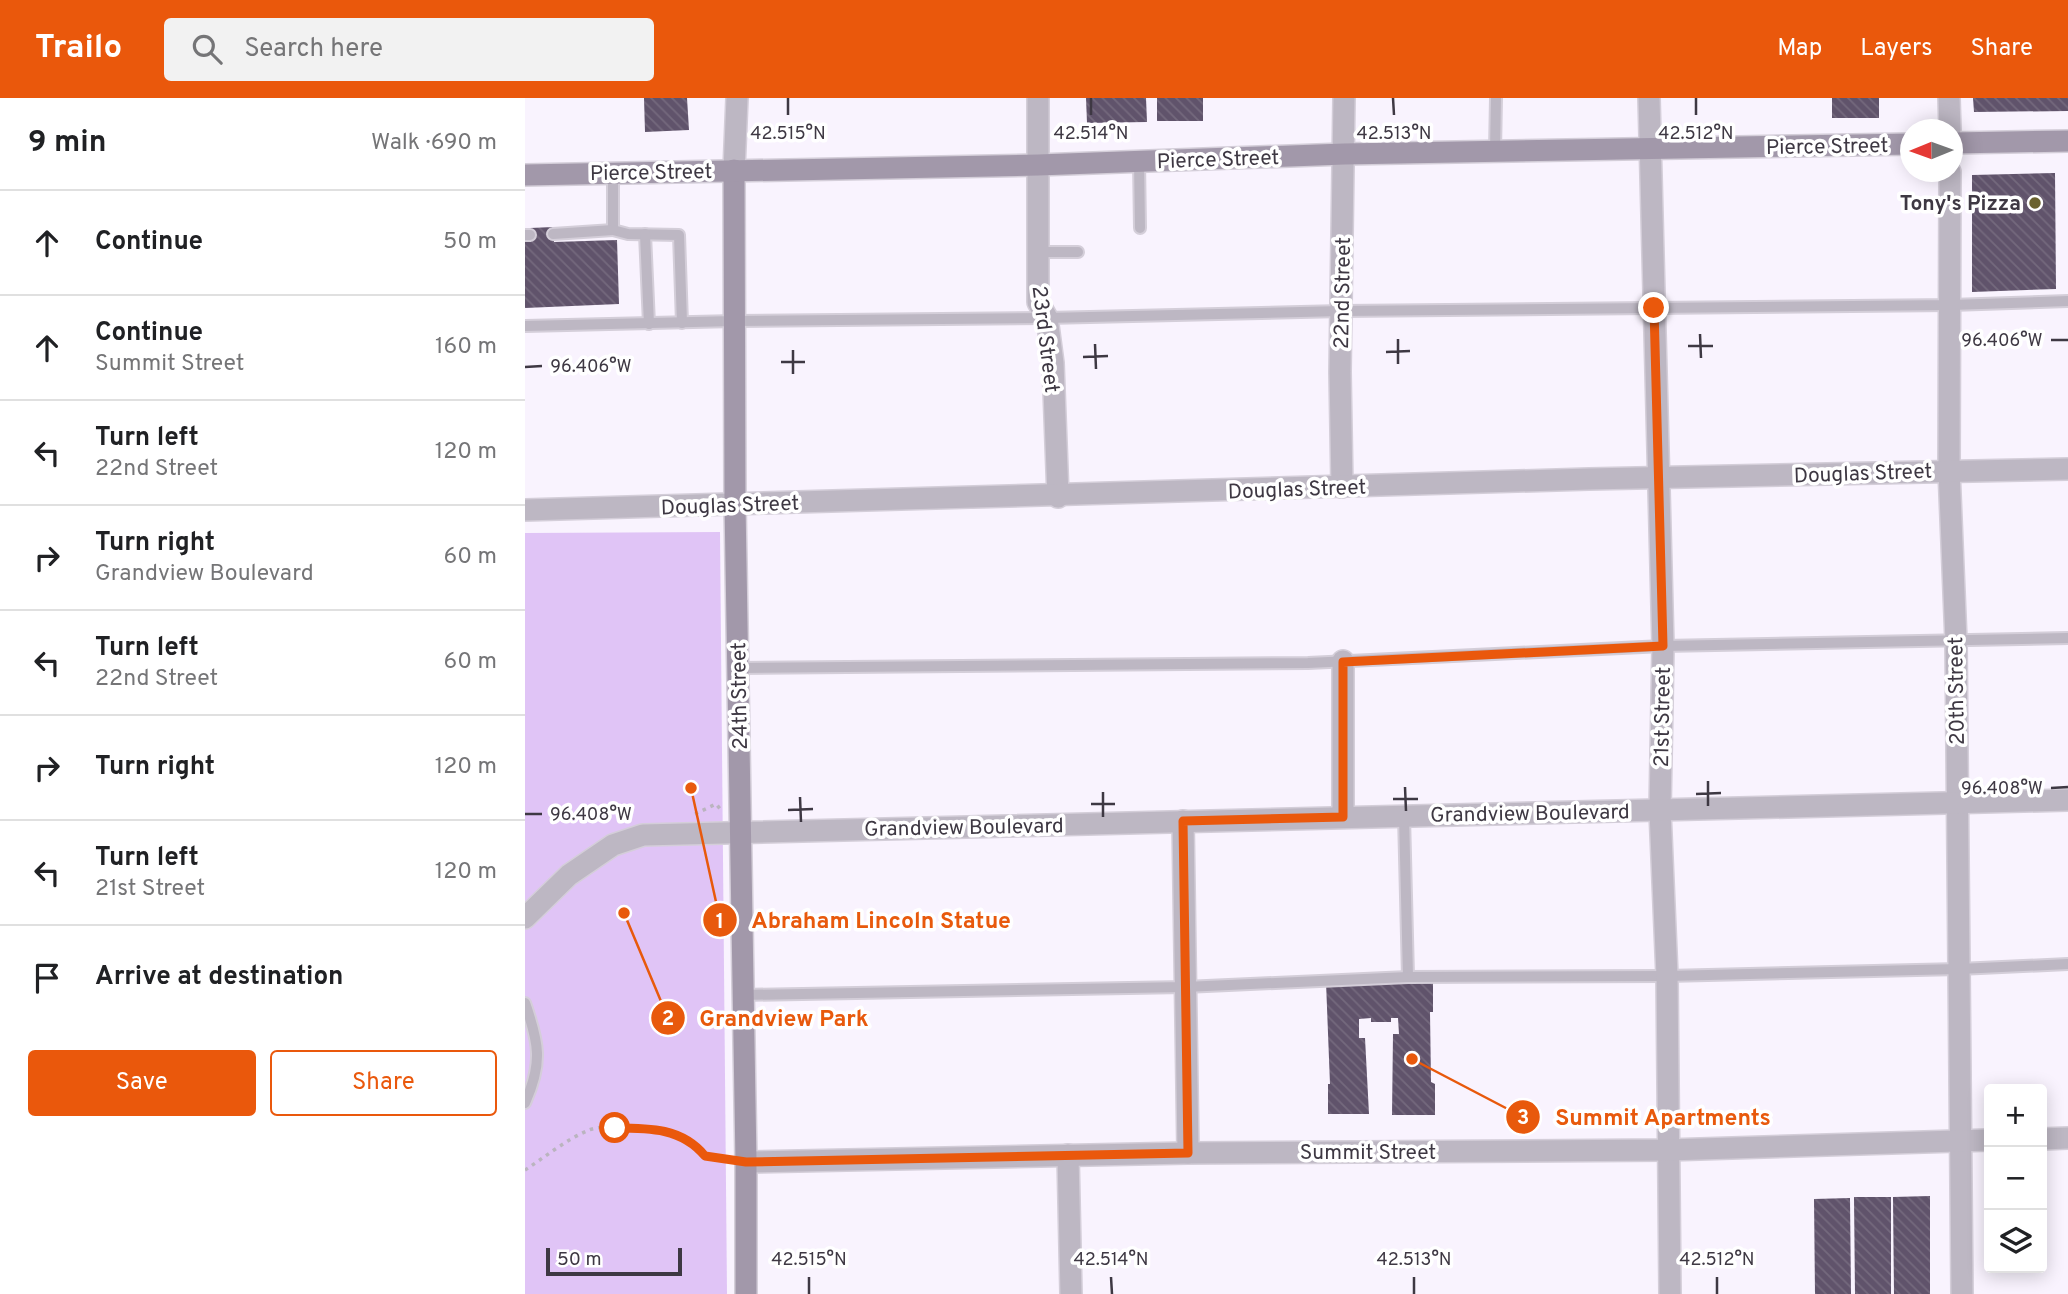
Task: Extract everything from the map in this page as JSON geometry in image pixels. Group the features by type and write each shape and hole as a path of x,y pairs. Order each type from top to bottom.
{"main road":[{"path":"1963,143 2068,141"},
{"name":"Pierce Street","path":"525,175 1038,165 1344,154 1900,144"},
{"name":"24th Street","path":"734,170 735,504 746,1162 745,1294"}],"street":[{"name":"24th Street","path":"734,170 737,98"},
{"name":"23rd Street","path":"1038,98 1038,302 1047,318 1053,363 1058,496"},
{"name":"22nd Street","path":"1342,487 1344,98"},
{"name":"21st Street","path":"1649,98 1663,646 1660,811 1667,976 1670,1294"},
{"path":"1949,98 1950,119"},
{"name":"20th Street","path":"1950,182 1949,470 1956,641 1962,1294"},
{"name":"Douglas Street","path":"525,510 1949,470 2068,469"},
{"path":"1343,662 1343,817"},
{"name":"Grandview Boulevard","path":"525,918 569,875 613,845 643,835 2068,800"},
{"path":"1183,821 1188,1153"},
{"path":"2047,1139 2068,1138"},
{"name":"Summit Street","path":"746,1162 1188,1153 1668,1150 1984,1140"},
{"path":"1068,1155 1071,1294"}],"lane":[{"path":"1495,152 1496,98"},
{"path":"1139,162 1140,228"},
{"path":"613,173 613,230"},
{"path":"553,234 613,230 628,234 679,235 682,323"},
{"path":"645,234 649,324"},
{"path":"1037,252 1078,252"},
{"path":"525,326 1342,311 1951,305 2068,301"},
{"path":"739,668 1343,662 1663,646 2068,638"},
{"path":"1403,816 1408,977"},
{"path":"743,995 1185,987 1408,977 1667,976 2068,964"},
{"path":"525,1003 537,1038 535,1080 525,1103"}],"path":[{"path":"525,1170 583,1133 601,1128 679,1134 690,1140 705,1156 746,1162"}],"shaded area":[{"path":"720,532 727,1294 525,1294 525,533"}],"building":[{"path":"644,98 687,98 689,130 645,132"},
{"path":"1086,98 1146,98 1147,122 1087,123"},
{"path":"1157,98 1203,98 1203,121 1157,121"},
{"path":"1832,98 1879,98 1879,118 1832,118"},
{"path":"1973,98 2068,98 2068,111 1974,112"},
{"path":"2055,173 2056,289 1972,292 1972,175"},
{"path":"553,227 554,242 617,240 619,304 525,308 525,242 531,242 530,228"},
{"path":"1433,980 1433,1012 1430,1012 1431,1082 1435,1084 1435,1115 1392,1115 1393,1034 1399,1034 1398,1018 1391,1018 1391,1022 1371,1022 1371,1018 1359,1019 1359,1038 1365,1038 1369,1114 1328,1114 1330,1084 1326,982"},
{"path":"1930,1196 1930,1294 1894,1294 1893,1197"},
{"path":"1854,1197 1891,1197 1891,1294 1855,1294"},
{"path":"1850,1198 1851,1294 1815,1294 1814,1199"}],"place":[{"name":"Tony's Pizza","path":"2035,203"},
{"name":"Abraham Lincoln Statue","path":"691,788"},
{"name":"Grandview Park","path":"624,913"},
{"name":"Summit Apartments","path":"1412,1059"}],"route":[{"path":"615,1128 679,1134 696,1145 705,1156 746,1162 1188,1153 1183,821 1343,817 1343,662 1663,646 1654,308"}]}
